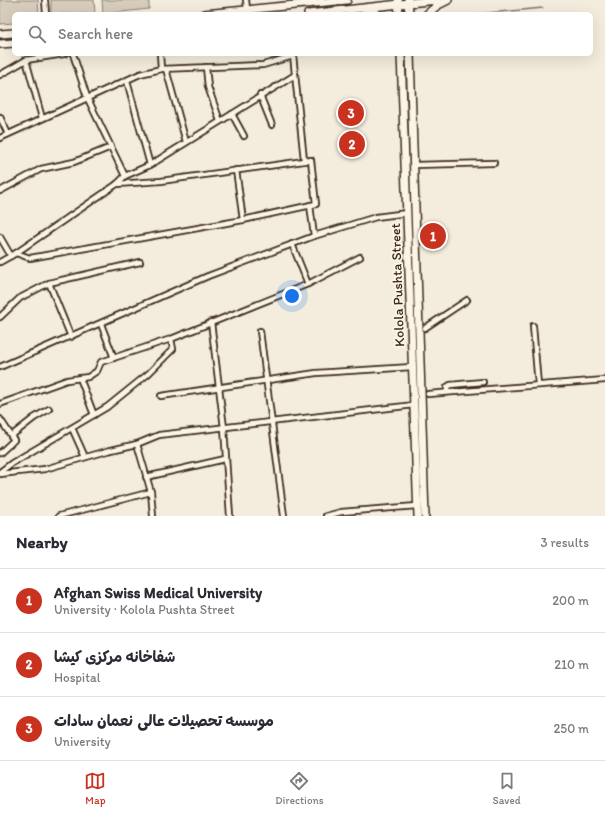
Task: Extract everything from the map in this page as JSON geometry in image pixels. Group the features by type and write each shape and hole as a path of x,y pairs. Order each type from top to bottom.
{"main road":[{"path":"221,12 347,0"},
{"path":"328,12 398,2 436,0"},
{"path":"429,12 438,5 448,0"},
{"path":"398,2 399,12"},
{"path":"408,2 409,12"},
{"path":"364,8 373,12"},
{"path":"0,34 12,32"},
{"path":"0,44 12,43"},
{"name":"Kolola Pushta Street","path":"401,56 412,366 420,470 417,506 418,516"},
{"path":"410,56 414,165 420,470 425,516"}],"street":[{"path":"45,0 46,12"},
{"path":"246,0 247,9"},
{"path":"0,75 26,60 51,56"},
{"path":"74,56 87,97 125,176"},
{"path":"160,56 163,69 186,142"},
{"path":"0,138 140,74 163,69 263,65 290,56"},
{"path":"293,56 304,160"},
{"path":"26,60 42,118"},
{"path":"206,67 211,99 220,121"},
{"path":"0,262 16,253 117,184 125,176 150,165 260,95 295,75"},
{"path":"126,81 150,165"},
{"path":"260,95 272,126"},
{"path":"232,114 244,136"},
{"path":"0,117 8,134"},
{"path":"0,191 41,169 74,162 111,147"},
{"path":"16,253 30,258 243,220 316,204 311,160 161,181 117,184"},
{"path":"414,165 494,163"},
{"path":"236,170 243,220"},
{"path":"310,205 314,236"},
{"path":"0,368 208,276 292,244 376,217 407,213"},
{"path":"0,237 11,256"},
{"path":"292,244 308,284"},
{"path":"0,404 67,380 88,377 97,371 101,362 171,339 308,284 360,257"},
{"path":"0,317 20,298 49,283 140,262"},
{"path":"49,283 71,337"},
{"path":"425,328 467,300"},
{"path":"211,322 224,428 230,516"},
{"path":"101,324 114,358"},
{"path":"533,326 538,385"},
{"path":"260,331 284,516"},
{"path":"0,473 12,463 107,407 148,374 173,349 171,339"},
{"path":"161,396 316,373 412,366"},
{"path":"80,378 94,415"},
{"path":"428,394 605,380"},
{"path":"447,392 447,387 450,385 484,382"},
{"path":"0,473 45,469 84,457 137,444 159,435 272,423 414,405"},
{"path":"11,436 34,418 49,409"},
{"path":"0,419 14,440 0,453"},
{"path":"72,428 84,457"},
{"path":"137,444 151,492 153,516"},
{"path":"146,477 225,459"},
{"path":"60,516 151,492"},
{"path":"326,516 417,506"}],"shaded area":[{"path":"0,0 38,0 39,12 12,12 12,23 0,24"},
{"path":"51,0 94,0 95,12 51,12"},
{"path":"102,0 149,0 149,9 121,12 103,12"}],"waterway":[{"path":"499,12 543,8"},
{"path":"29,57 36,56"},
{"path":"0,71 22,60"}],"place":[{"name":"موسسه تحصیلات عالی نعمان سادات","path":"351,113"},
{"name":"شفاخانه مرکزی کیشا","path":"352,144"},
{"name":"Afghan Swiss Medical University","path":"433,236"}]}
